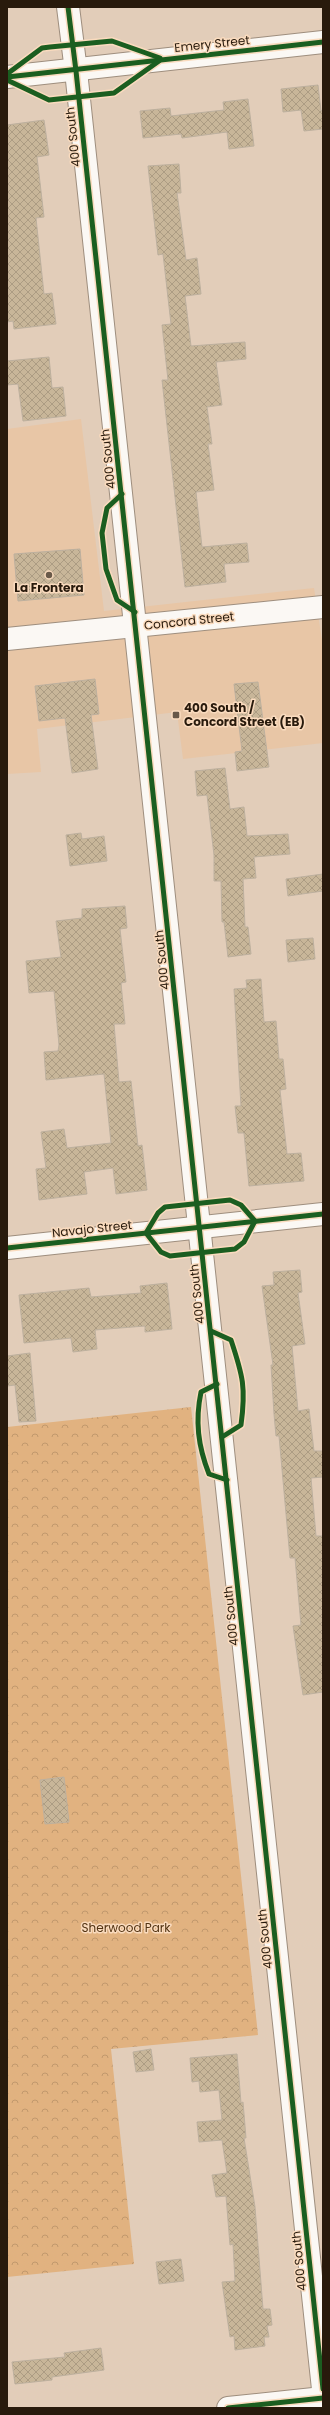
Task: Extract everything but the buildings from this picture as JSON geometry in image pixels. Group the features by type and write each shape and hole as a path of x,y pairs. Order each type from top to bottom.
{"main road":[{"name":"400 South","path":"68,7 201,1227 323,2389"},
{"name":"Emery Street","path":"7,77 76,71 162,59 323,42"},
{"name":"Concord Street","path":"7,639 323,606"},
{"name":"Navajo Street","path":"7,1248 323,1214"},
{"path":"228,2408 323,2398"}],"shaded area":[{"path":"81,419 104,611 314,588 323,647 323,743 183,759 177,712 37,729 41,772 7,774 7,429"}],"green space":[{"name":"Sherwood Park","path":"191,1407 258,2035 111,2049 134,2264 7,2277 7,1427"}],"cycle path":[{"path":"68,7 323,2389"},
{"path":"7,74 42,48 50,47 112,41 160,58"},
{"path":"7,77 323,42"},
{"path":"7,80 49,100 114,93 159,61"},
{"path":"122,494 107,508 102,533 106,569 117,600 135,612"},
{"path":"230,1200 241,1205 255,1221 244,1242 235,1249 170,1256 161,1252 146,1233 158,1213 165,1207 230,1200"},
{"path":"7,1248 323,1214"},
{"path":"211,1331 231,1340 241,1373 243,1391 241,1425 222,1437"},
{"path":"217,1384 201,1392 198,1413 200,1443 209,1474 227,1480"},
{"path":"228,2408 323,2398"}],"place":[{"name":"La Frontera","path":"49,575"},
{"name":"400 South / Concord Street (EB)","path":"176,715"}]}
